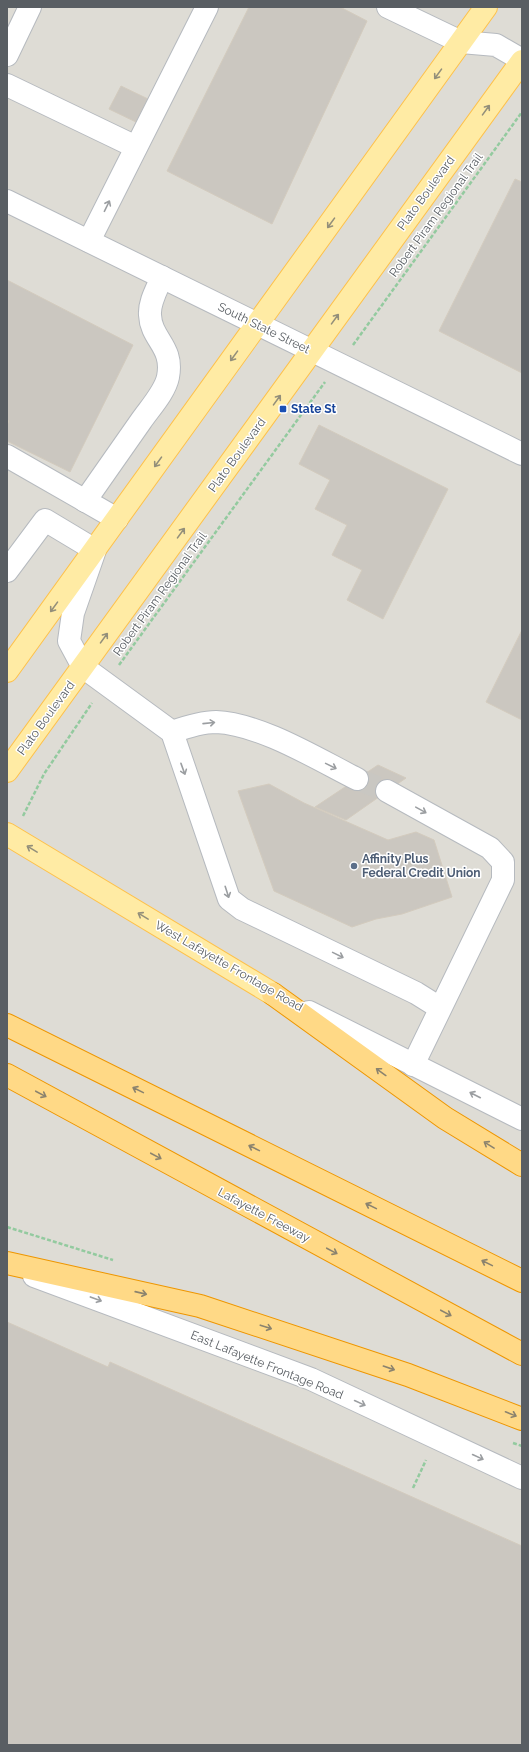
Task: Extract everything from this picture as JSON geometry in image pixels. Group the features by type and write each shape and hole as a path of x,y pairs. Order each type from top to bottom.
{"highway":[{"path":"273,994 445,1118 522,1166"},
{"path":"7,1026 522,1281"},
{"name":"Lafayette Freeway","path":"7,1075 522,1354"},
{"path":"7,1264 200,1306 408,1374 522,1419"}],"main road":[{"path":"7,671 486,7"},
{"name":"Plato Boulevard","path":"7,771 522,61"},
{"name":"West Lafayette Frontage Road","path":"7,834 273,994"}],"street":[{"path":"7,55 30,7"},
{"path":"89,241 207,7"},
{"path":"388,7 461,42 496,45 522,61"},
{"path":"7,85 136,147"},
{"name":"South State Street","path":"7,200 162,278 522,454"},
{"path":"85,501 157,398 168,378 169,358 161,341 152,329 150,314 153,298 162,278"},
{"path":"7,456 117,519"},
{"path":"7,571 45,520 95,550 73,612 69,641 83,667 172,732 230,899 242,909 416,993 440,1008"},
{"path":"172,732 195,725 216,722 240,726 272,737 357,779"},
{"path":"387,791 490,848 503,862 502,880 413,1064"},
{"name":"West Lafayette Frontage Road","path":"273,994 522,1119"},
{"name":"East Lafayette Frontage Road","path":"7,1264 311,1379 522,1478"}],"path":[{"name":"Robert Piram Regional Trail","path":"364,329 522,112"},
{"name":"Robert Piram Regional Trail","path":"29,804 44,774 105,684 313,398"},
{"path":"413,1488 429,1453"}],"shaded area":[{"path":"7,7 522,7 522,1745 7,1745"}],"building":[{"path":"249,7 340,7 367,21 272,224 167,171"},
{"path":"121,86 148,99 136,122 109,109"},
{"path":"515,179 522,182 522,373 439,331"},
{"path":"7,280 133,345 70,472 7,441 7,425 9,421 7,420"},
{"path":"319,425 448,489 383,619 347,600 362,570 332,555 347,525 315,509 330,480 299,464"},
{"path":"522,630 522,720 486,702"},
{"path":"378,765 406,778 346,820 315,807"},
{"name":"Affinity Plus Federal Credit Union","path":"269,784 304,803 388,840 416,832 434,840 452,897 402,914 376,919 352,927 274,891 238,791"},
{"path":"7,1322 108,1367 110,1362 522,1546 522,1745 7,1745"}],"tunnel":[{"path":"357,779 387,791"}],"place":[{"name":"State St","path":"283,409"},
{"name":"Affinity Plus Federal Credit Union","path":"354,866"}]}
